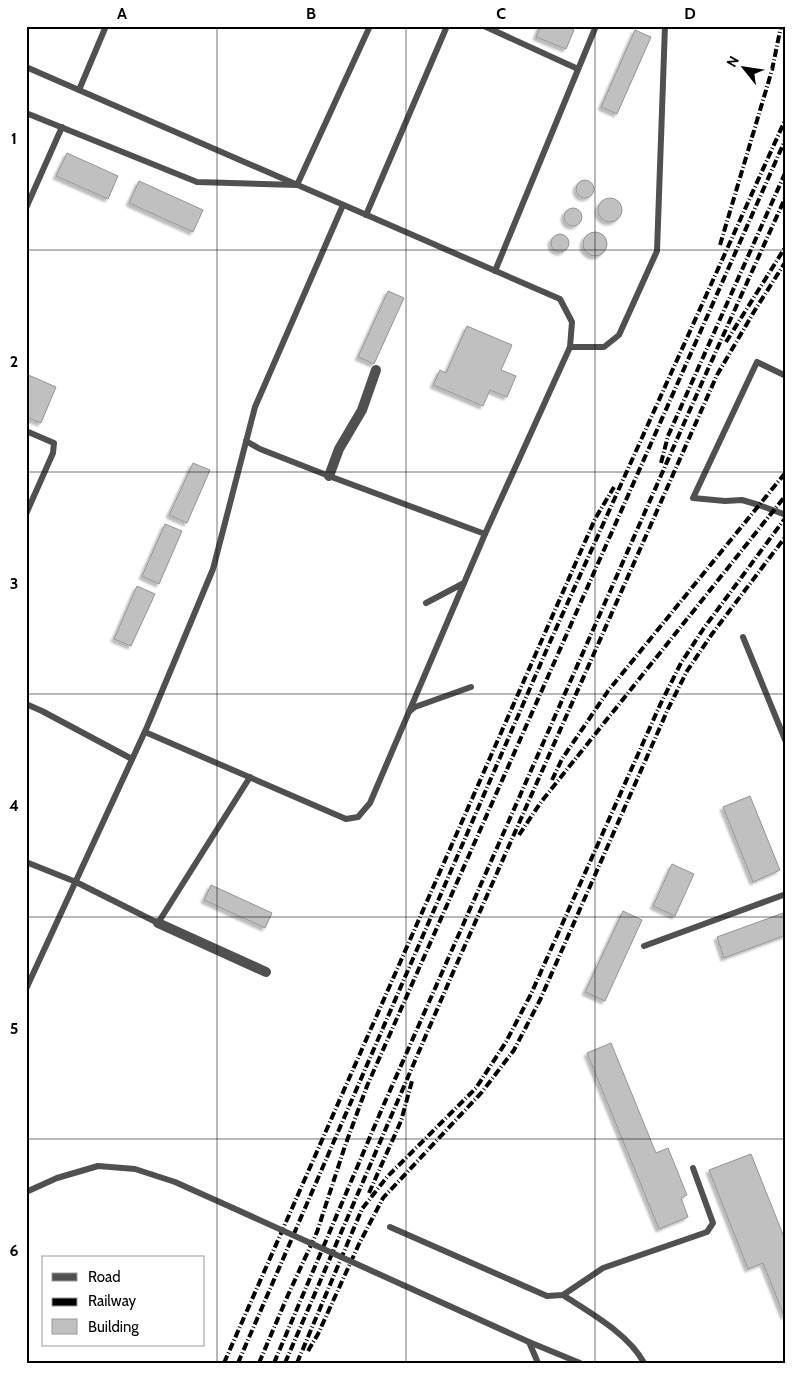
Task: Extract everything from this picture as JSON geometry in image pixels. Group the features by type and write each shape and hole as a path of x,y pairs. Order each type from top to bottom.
{"street":[{"path":"329,476 339,448 362,410 376,370"},
{"path":"158,923 266,972"}],"lane":[{"path":"79,90 106,26"},
{"path":"297,185 370,26"},
{"path":"366,215 447,26"},
{"path":"484,26 578,69"},
{"path":"495,271 596,26"},
{"path":"570,347 604,347 619,335 657,251 665,26"},
{"path":"26,67 560,299 572,322 570,347 464,583 370,803 358,817 346,819 145,732"},
{"path":"26,112 197,182 297,185"},
{"path":"26,208 62,127"},
{"path":"26,989 145,732 213,569 255,407 343,205"},
{"path":"786,376 757,362 693,498 725,501 742,500 786,515"},
{"path":"26,430 54,443 53,453 26,514"},
{"path":"246,441 260,449 329,476 486,534"},
{"path":"426,603 464,583"},
{"path":"743,637 786,742"},
{"path":"409,712 415,707 471,687"},
{"path":"26,704 132,760"},
{"path":"26,862 76,882 158,923 250,777"},
{"path":"644,946 786,894"},
{"path":"26,1192 58,1178 98,1166 143,1171 175,1182 529,1342 580,1363"},
{"path":"390,1227 547,1296 563,1295 603,1268 708,1232 713,1223 693,1168"},
{"path":"563,1295 622,1336 639,1353 644,1363"},
{"path":"529,1342 538,1363"}],"building":[{"path":"540,26 568,26 574,30 566,49 536,37"},
{"path":"635,30 651,37 617,114 601,107"},
{"path":"67,153 118,176 108,199 56,176"},
{"path":"585,180 591,183 594,189 591,195 585,198 579,195 576,189 579,183"},
{"path":"139,181 203,210 193,232 129,203"},
{"path":"610,198 619,201 622,210 619,219 610,222 601,219 598,210 601,201"},
{"path":"573,208 579,211 582,217 579,223 573,226 567,223 564,217 567,211"},
{"path":"595,232 600,233 606,239 606,249 600,255 595,256 590,255 584,249 583,244 584,239 590,233"},
{"path":"560,234 566,237 569,243 566,249 560,252 554,249 551,243 554,237"},
{"path":"388,291 404,298 374,364 358,357"},
{"path":"467,326 512,345 501,370 516,376 507,397 490,390 483,406 433,385 440,370 446,373"},
{"path":"26,374 56,387 41,423 26,417"},
{"path":"193,463 210,470 187,523 169,515"},
{"path":"165,524 182,531 159,584 142,576"},
{"path":"137,586 155,594 131,646 114,639"},
{"path":"750,796 780,870 753,882 723,807"},
{"path":"672,864 694,874 675,916 653,906"},
{"path":"211,885 272,913 265,928 204,900"},
{"path":"623,911 642,920 605,1001 585,992"},
{"path":"786,912 786,935 724,958 717,937"},
{"path":"611,1043 656,1153 668,1148 687,1195 681,1198 688,1217 659,1229 587,1053"},
{"path":"751,1154 786,1242 786,1316 784,1316 763,1263 748,1269 709,1170"}],"railway":[{"path":"720,245 772,70 781,26"},
{"path":"238,1363 550,642 786,118"},
{"path":"259,1363 317,1232 367,1086 786,138"},
{"path":"661,463 668,436 786,171"},
{"path":"274,1363 381,1111 786,196"},
{"path":"726,342 786,246"},
{"path":"285,1363 451,977 717,375 786,261"},
{"path":"552,780 562,759 608,691 786,472"},
{"path":"224,1363 595,519 614,487"},
{"path":"519,835 541,802 786,495"},
{"path":"297,1363 362,1209 387,1177 476,1088 506,1042 531,994 660,705 681,663 704,628 786,517"},
{"path":"308,1351 383,1198 482,1092 514,1050 540,1000 668,709 687,671 712,634 786,536"},
{"path":"369,1193 401,1121 412,1081"}]}
